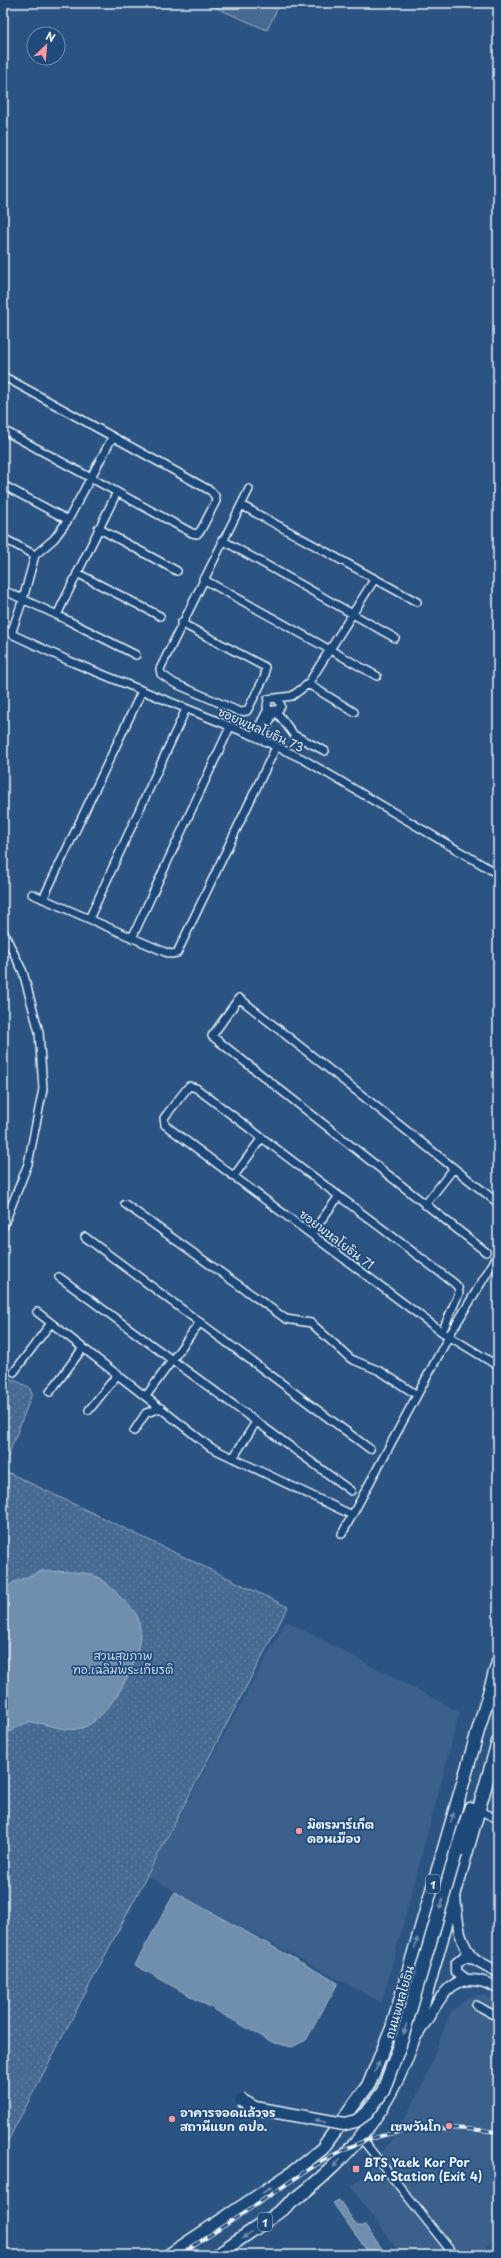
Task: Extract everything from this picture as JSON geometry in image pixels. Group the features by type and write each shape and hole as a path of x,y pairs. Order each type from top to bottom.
{"main road":[{"name":"ถนนพหลโยธิน","path":"169,2255 289,2175 322,2149 369,2084 392,2028 498,1662"},
{"name":"ถนนพหลโยธิน","path":"216,2255 312,2187 360,2138 389,2098 400,2076 412,2043 498,1742"},
{"path":"241,2100 249,2106 255,2108 344,2124 356,2121 377,2102 383,2091 400,2044 470,1809 489,1773"},
{"path":"455,1895 461,1936 475,1959"},
{"path":"465,1979 456,1972 456,1964 464,1956 475,1959 498,1972"},
{"path":"412,2043 448,1989 454,1984 465,1979 482,1980 498,1988"}],"street":[{"path":"3,376 112,438 210,491 215,496 216,501 197,534 192,533 3,430"},
{"path":"10,634 23,599 35,555 54,538 68,520 112,438"},
{"path":"3,485 68,520"},
{"path":"180,623 265,667 265,676 247,711 240,712 174,683 161,674 160,669 180,623 249,489"},
{"path":"57,615 98,528 117,492"},
{"path":"241,505 374,580 417,602"},
{"path":"98,528 177,571"},
{"path":"3,538 35,555"},
{"path":"222,540 395,638"},
{"path":"77,573 160,616"},
{"path":"203,579 331,648 377,676"},
{"path":"255,696 268,699 273,697 278,699 292,696 308,684 374,580"},
{"path":"3,590 57,615 136,655"},
{"name":"ซอยพหลโยธิน 73","path":"3,630 142,691 258,738 302,759 498,874"},
{"path":"308,684 354,712"},
{"path":"44,899 142,691"},
{"path":"268,699 266,704 294,735 325,751"},
{"path":"258,738 272,711 281,706 278,699"},
{"path":"89,918 186,709"},
{"path":"132,938 230,726"},
{"path":"32,894 165,952 171,954 177,953 276,747"},
{"path":"3,931 23,972 39,1032 42,1089 28,1164 3,1227"},
{"path":"486,1252 212,1036 239,998 498,1203"},
{"name":"ซอยพหลโยธิน 71","path":"262,1139 191,1086 164,1118 165,1125 442,1332 498,1366"},
{"path":"234,1176 262,1139 339,1196 458,1287 459,1293 442,1332"},
{"path":"425,1205 454,1168"},
{"path":"311,1234 339,1196"},
{"path":"125,1204 286,1319 311,1323 351,1359 380,1371 417,1394"},
{"path":"85,1237 370,1449"},
{"path":"342,1534 448,1336 498,1255"},
{"path":"59,1277 351,1491"},
{"path":"37,1312 210,1447 352,1515"},
{"path":"146,1396 200,1322"},
{"path":"14,1372 51,1323"},
{"path":"50,1392 83,1348"},
{"path":"89,1410 118,1374"},
{"path":"134,1431 146,1413 161,1408"},
{"path":"233,1458 256,1422"},
{"path":"478,1810 498,1819"},
{"path":"498,1880 498,1888"},
{"path":"476,2005 498,2017"},
{"path":"360,2138 454,2255"}],"shaded area":[{"path":"42,1571 89,1574 104,1582 114,1590 136,1613 140,1629 139,1644 127,1677 118,1693 108,1707 87,1726 76,1729 65,1729 45,1724 24,1724 14,1729 3,1739 3,1590 14,1582"},
{"name":"มิตรมาร์เก็ต ดอนเมือง","path":"286,1621 460,1712 382,2003 147,1876"},
{"path":"175,1892 338,1983 306,2040 292,2047 272,2042 135,1965"},
{"name":"เซพวันโก","path":"483,1994 498,2001 498,2237 477,2255 401,2255 351,2187 364,2176 389,2143 410,2109 424,2081 450,2013 468,1997"},
{"path":"339,2200 357,2226 365,2226 387,2255 370,2255 333,2203"}],"green space":[{"path":"205,3 280,3 267,30"},
{"name":"สวนสุขภาพ ทอ.เฉลิมพระเกียรติ","path":"3,1375 29,1387 32,1394 5,1464 7,1472 288,1607 3,2150"}],"railway":[{"path":"180,2255 311,2168 356,2144 372,2138 403,2131 457,2128 498,2132"}],"place":[{"name":"มิตรมาร์เก็ต ดอนเมือง","path":"299,1831"},
{"name":"อาคารจอดแล้วจร สถานีแยก คปอ.","path":"172,2119"},
{"name":"เซพวันโก","path":"449,2126"},
{"name":"BTS Yaek Kor Por Aor Station (Exit 4)","path":"356,2169"}]}
